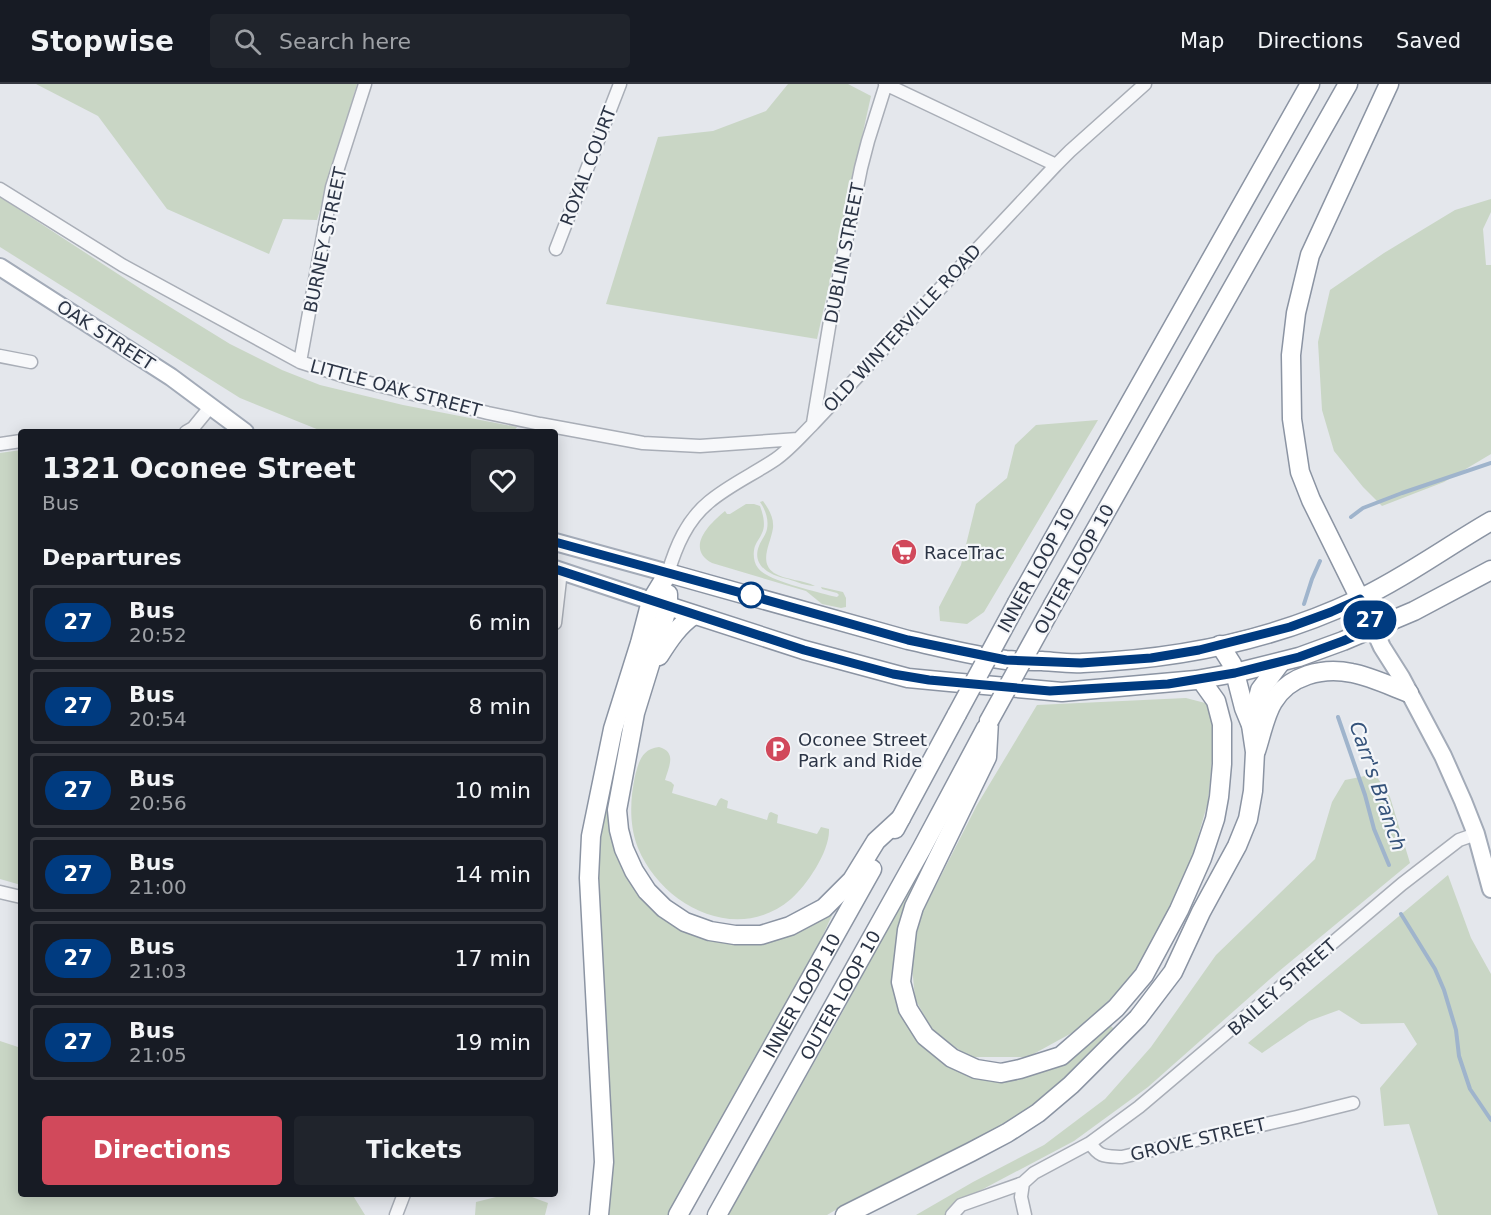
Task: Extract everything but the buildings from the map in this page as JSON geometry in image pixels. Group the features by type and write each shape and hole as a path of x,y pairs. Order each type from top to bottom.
{"highway":[{"name":"INNER LOOP 10","path":"678,1215 901,818 1017,603 1310,84"},
{"name":"OUTER LOOP 10","path":"717,1215 922,848 1053,605 1348,84"},
{"path":"1360,599 1311,500 1300,472 1292,419 1291,355 1296,313 1310,255 1389,84"},
{"path":"901,818 876,841 852,880 824,908 790,926 761,935 735,935 710,931 685,922 664,908 647,891 624,849 617,810 635,713 649,670 660,603 668,573 908,640 1006,660 1081,663 1151,658 1199,650 1290,627 1360,599 1491,521"},
{"path":"660,603 804,650 908,678 1062,692 1201,680 1299,657 1414,611 1491,570"},
{"path":"599,1215 603,1162 589,878 591,836 613,729 640,643 660,603"},
{"path":"649,670 671,636 694,615"},
{"path":"845,1215 1007,1133 1038,1113 1071,1085 1138,1018 1173,972 1201,912 1237,846 1248,819 1253,791 1255,752 1251,725 1232,664 1220,645"},
{"path":"1299,657 1365,664 1405,685"},
{"path":"1251,725 1260,690 1281,662"},
{"path":"1255,752 1273,702 1294,681 1314,673 1330,670 1405,685"},
{"path":"989,722 987,757 914,907 907,930 901,982 908,1009 925,1036 952,1058 976,1069 1001,1073 1060,1056 1116,1008 1144,975 1179,910 1202,858 1220,796 1222,724 1216,701 1201,680"}],"main road":[{"name":"OAK STREET","path":"0,267 171,377 241,429"},
{"path":"558,543 668,573"},
{"path":"558,570 660,603"},
{"path":"1360,599 1382,647 1443,756 1476,834 1491,889"}],"street":[{"name":"BURNEY STREET","path":"300,362 332,188 365,84"},
{"name":"ROYAL COURT","path":"556,249 620,84"},
{"path":"886,84 1056,165"},
{"name":"DUBLIN STREET","path":"813,424 830,321 859,179 886,84"},
{"name":"OLD WINTERVILLE ROAD","path":"668,573 682,535 700,510 722,493 776,459 798,439 1056,165 1145,84"},
{"name":"LITTLE OAK STREET","path":"0,189 122,265 300,362 350,378 488,413 643,443 700,446 798,439"},
{"path":"0,356 31,362"},
{"path":"191,429 211,406"},
{"path":"0,444 18,441"},
{"name":"BAILEY STREET","path":"1090,1143 1156,1093 1402,884 1459,840 1476,834"},
{"path":"0,892 18,896"},
{"name":"GROVE STREET","path":"1090,1143 1102,1155 1122,1157 1353,1103"},
{"path":"952,1215 961,1205 1023,1183 1034,1173 1090,1143"},
{"path":"1023,1183 1021,1197 1025,1215"},
{"path":"396,1215 403,1197"}],"green space":[{"path":"36,84 357,84 317,220 283,219 269,254 167,209 98,116"},
{"path":"788,84 848,84 871,96 817,339 606,304 658,137 713,131 766,111"},
{"path":"0,197 230,344 282,370 320,385 403,405 517,427 515,429 317,429 240,398 0,247"},
{"path":"1491,199 1491,212 1483,229 1486,265 1491,265 1491,454 1444,482 1382,506 1363,487 1334,451 1322,410 1318,342 1330,290 1384,253 1455,210"},
{"path":"1098,420 984,612 967,624 940,621 939,607 961,565 976,504 1007,478 1015,445 1036,425"},
{"path":"18,450 18,884 0,879 0,453"},
{"path":"763,501 771,514 773,524 766,558 769,569 778,575 815,586 805,585 769,573 760,564 757,553 767,525 766,514 760,502"},
{"path":"746,504 760,506 763,516 763,530 754,551 756,566 771,577 804,588 837,597 839,595 837,593 821,587 843,592 846,607 822,604 806,591 712,563 704,557 700,550 700,543 712,522 725,511 730,514"},
{"path":"1186,698 1209,704 1212,719 1212,760 1208,802 1186,878 1130,980 1079,1029 1028,1057 969,1057 933,1031 915,999 911,955 922,913 977,805 1037,705"},
{"path":"659,747 665,749 670,756 670,765 665,780 674,785 672,793 716,806 721,798 728,801 727,808 767,820 771,812 778,815 777,823 817,834 821,827 829,829 822,857 804,885 791,899 770,912 748,919 725,918 703,912 683,902 664,887 649,869 638,848 631,812 633,785 640,761 649,750"},
{"path":"1375,774 1390,797 1410,863 1278,972 1148,1087 1074,1141 953,1205 950,1215 916,1215 1044,1145 1105,1099 1151,1047 1216,955 1315,859 1332,802 1345,780"},
{"path":"602,800 611,801 658,911 741,943 828,913 832,915 816,951 714,1131 670,1215 607,1215 594,876"},
{"path":"1448,875 1471,938 1491,974 1491,1215 1438,1215 1409,1124 1384,1126 1380,1088 1417,1044 1404,1023 1361,1024 1339,1010 1309,1021 1262,1053 1248,1043"},
{"path":"912,884 918,886 913,894 895,949 894,981 934,1055 1001,1079 1109,1024 1116,1031 1048,1097 1013,1121 827,1215 728,1215 836,1024"},
{"path":"0,1041 18,1047 18,1197 354,1197 365,1215 0,1215"},
{"path":"496,1197 532,1197 548,1203 545,1215 475,1215 476,1202"}],"waterway":[{"name":"Carr's Branch","path":"1351,517 1363,508 1491,463"},
{"name":"Carr's Branch","path":"1304,604 1320,561"},
{"name":"Carr's Branch","path":"1338,717 1365,795 1374,829 1389,865"},
{"name":"Carr's Branch","path":"1401,914 1435,969 1456,1030 1459,1056 1470,1089 1491,1120"}],"bus line":[{"name":"27","path":"558,543 908,640 1006,660 1081,663 1151,658 1199,650 1290,627 1360,599 1374,628 1299,657 1235,673 1168,684 1062,692 908,678 804,650 558,570"}],"place":[{"name":"RaceTrac","path":"904,552"},
{"name":"Oconee Street Park and Ride","path":"778,749"}]}
